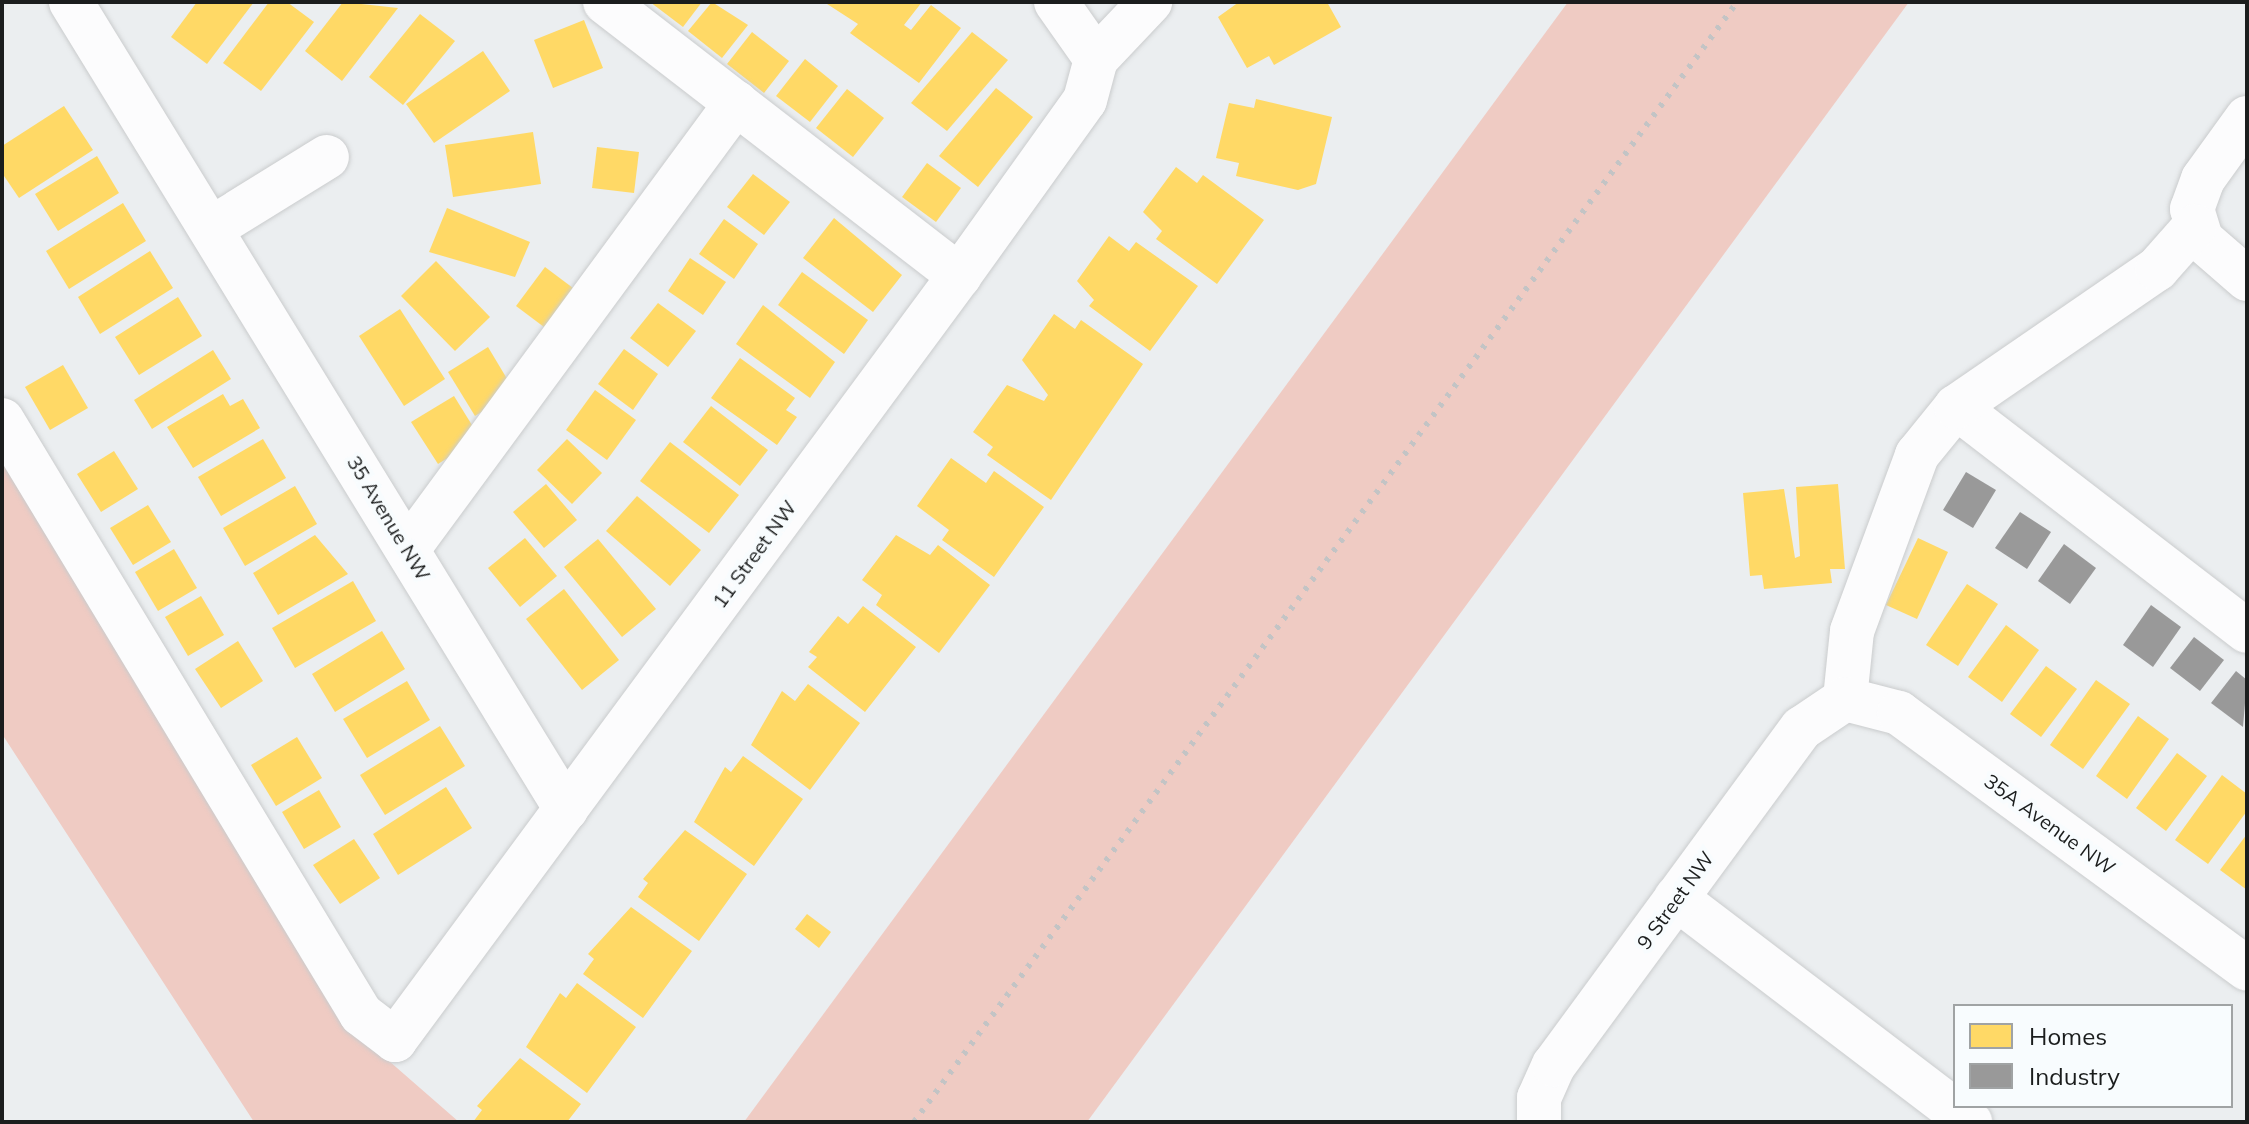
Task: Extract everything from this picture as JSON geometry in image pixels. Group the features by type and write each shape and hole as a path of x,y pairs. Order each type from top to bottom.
{"street":[{"name":"35 Avenue NW","path":"71,2 566,809"},
{"path":"605,2 959,276"},
{"path":"1056,2 1096,59 1150,2"},
{"name":"11 Street NW","path":"2,420 361,1014 395,1040 959,276 1085,100 1096,59"},
{"path":"408,549 736,103"},
{"path":"2247,118 2195,196 2195,226 2210,250 2247,279"},
{"path":"212,228 327,157"},
{"path":"1845,699 1852,631 1911,465 1956,407 2157,269 2195,226"},
{"path":"1956,407 2247,631"},
{"name":"9 Street NW","path":"1539,1122 1539,1098 1554,1065 1802,728 1845,699"},
{"name":"35A Avenue NW","path":"1845,699 1899,713 2247,969"},
{"path":"1676,898 1970,1122"}],"shaded area":[{"path":"1568,2 1909,2 1087,1122 744,1122"},
{"path":"2,446 350,1027 459,1122 254,1122 2,734"}],"building: Homes":[{"path":"197,2 254,2 207,64 171,37"},
{"path":"269,2 287,2 314,22 261,91 223,63"},
{"path":"343,2 398,8 342,81 305,51"},
{"path":"650,2 702,2 683,27"},
{"path":"712,2 748,25 722,58 688,31"},
{"path":"824,2 922,2 904,25 911,30 931,5 961,28 919,83 850,33 858,24"},
{"path":"1239,2 1327,2 1341,27 1274,65 1269,56 1247,68 1218,17"},
{"path":"420,14 455,41 403,105 369,77"},
{"path":"584,20 603,68 553,88 534,40"},
{"path":"752,32 789,61 764,93 727,64"},
{"path":"972,32 1008,60 947,131 911,103"},
{"path":"483,51 510,91 434,143 406,104"},
{"path":"805,59 838,86 810,122 776,96"},
{"path":"996,88 1033,117 978,187 939,156"},
{"path":"847,89 884,118 853,157 816,128"},
{"path":"1256,99 1332,117 1316,184 1298,190 1236,176 1239,163 1216,158 1229,103 1254,108"},
{"path":"64,106 93,150 19,198 2,173 2,146"},
{"path":"533,132 541,184 453,197 445,145"},
{"path":"597,147 639,152 634,193 592,188"},
{"path":"97,156 119,193 58,231 35,194"},
{"path":"927,163 961,188 936,222 902,197"},
{"path":"1176,167 1197,183 1203,175 1264,220 1217,284 1156,239 1162,231 1143,212"},
{"path":"753,174 790,202 764,235 727,207"},
{"path":"123,203 146,241 69,289 46,251"},
{"path":"447,208 530,242 515,277 429,252"},
{"path":"834,218 902,275 873,312 803,258"},
{"path":"724,219 758,244 734,279 699,254"},
{"path":"1109,236 1129,251 1136,242 1198,286 1150,351 1089,306 1094,300 1077,281"},
{"path":"150,251 173,288 100,334 78,297"},
{"path":"690,258 726,282 703,315 668,291"},
{"path":"436,261 490,317 455,351 401,296"},
{"path":"545,267 585,297 556,336 516,306"},
{"path":"802,272 868,320 844,354 778,305"},
{"path":"178,297 202,336 139,375 115,337"},
{"path":"658,303 696,331 668,367 630,338"},
{"path":"763,305 835,362 810,398 736,344"},
{"path":"400,309 445,379 404,406 359,336"},
{"path":"1054,314 1075,329 1081,320 1143,364 1051,500 987,455 993,447 973,432 1007,385 1044,401 1048,395 1022,360"},
{"path":"488,347 515,392 475,416 448,372"},
{"path":"624,349 658,374 633,410 598,384"},
{"path":"213,350 231,379 152,429 134,400"},
{"path":"740,358 795,398 786,410 797,417 777,445 711,398"},
{"path":"63,365 88,408 50,430 25,387"},
{"path":"595,390 636,420 607,460 566,430"},
{"path":"223,394 230,406 243,399 260,428 193,468 167,427"},
{"path":"454,396 480,438 438,464 411,422"},
{"path":"711,406 768,450 740,486 683,442"},
{"path":"263,439 286,478 221,516 198,477"},
{"path":"567,439 602,473 572,504 537,470"},
{"path":"670,442 739,495 709,533 640,481"},
{"path":"114,451 138,489 101,512 77,474"},
{"path":"951,458 986,483 994,471 1044,507 994,577 942,540 949,530 917,506"},
{"path":"546,484 577,520 544,548 513,512"},
{"path":"1838,484 1845,569 1830,569 1832,583 1764,589 1762,575 1750,576 1743,493 1784,489 1795,558 1800,556 1796,487"},
{"path":"295,486 317,524 245,566 223,528"},
{"path":"637,496 701,550 670,586 606,531"},
{"path":"148,505 171,542 133,565 110,528"},
{"path":"315,535 348,574 278,615 253,573"},
{"path":"896,535 930,555 938,545 990,585 939,653 876,605 882,595 862,580"},
{"path":"525,538 557,576 520,607 488,568"},
{"path":"1918,538 1948,552 1917,619 1886,605"},
{"path":"598,539 656,609 622,637 564,567"},
{"path":"174,549 197,588 158,611 135,572"},
{"path":"353,581 376,621 295,668 272,628"},
{"path":"1967,584 1998,604 1958,666 1926,645"},
{"path":"564,589 619,660 582,690 526,619"},
{"path":"201,596 224,635 188,656 165,617"},
{"path":"863,606 916,647 865,712 808,667 817,657 809,652 838,616 848,624"},
{"path":"2006,625 2039,650 2002,702 1968,677"},
{"path":"382,631 405,669 335,712 312,674"},
{"path":"238,641 263,681 221,708 195,669"},
{"path":"2046,666 2077,689 2041,737 2010,714"},
{"path":"2096,680 2130,704 2083,769 2050,745"},
{"path":"407,681 430,720 367,758 343,719"},
{"path":"808,684 860,723 810,790 751,745 782,691 795,701"},
{"path":"2138,716 2169,739 2127,799 2096,776"},
{"path":"440,726 465,766 385,815 360,775"},
{"path":"297,737 322,778 276,806 251,765"},
{"path":"2177,753 2207,776 2166,831 2136,808"},
{"path":"743,756 803,799 754,866 694,822 725,767 731,772"},
{"path":"2222,775 2247,794 2247,811 2208,864 2175,840"},
{"path":"446,787 472,828 398,875 373,834"},
{"path":"319,790 341,827 304,849 282,812"},
{"path":"685,830 747,874 699,941 638,897 648,883 643,879"},
{"path":"2247,834 2247,890 2220,870"},
{"path":"354,839 380,878 340,904 313,865"},
{"path":"631,907 692,951 643,1018 583,974 594,959 588,954"},
{"path":"807,914 831,932 819,948 795,929"},
{"path":"577,983 636,1027 587,1093 526,1047 560,993 566,998"},
{"path":"520,1058 581,1104 567,1122 473,1122 482,1110 477,1106"}],"building: Industry":[{"path":"1966,472 1996,490 1973,528 1943,510"},
{"path":"2020,512 2051,532 2027,569 1995,548"},
{"path":"2064,544 2096,568 2070,604 2038,581"},
{"path":"2151,605 2181,627 2153,667 2123,645"},
{"path":"2194,637 2224,660 2200,691 2170,668"},
{"path":"2236,671 2247,680 2243,727 2211,703"}],"railway":[{"path":"914,1122 1737,2"}]}
